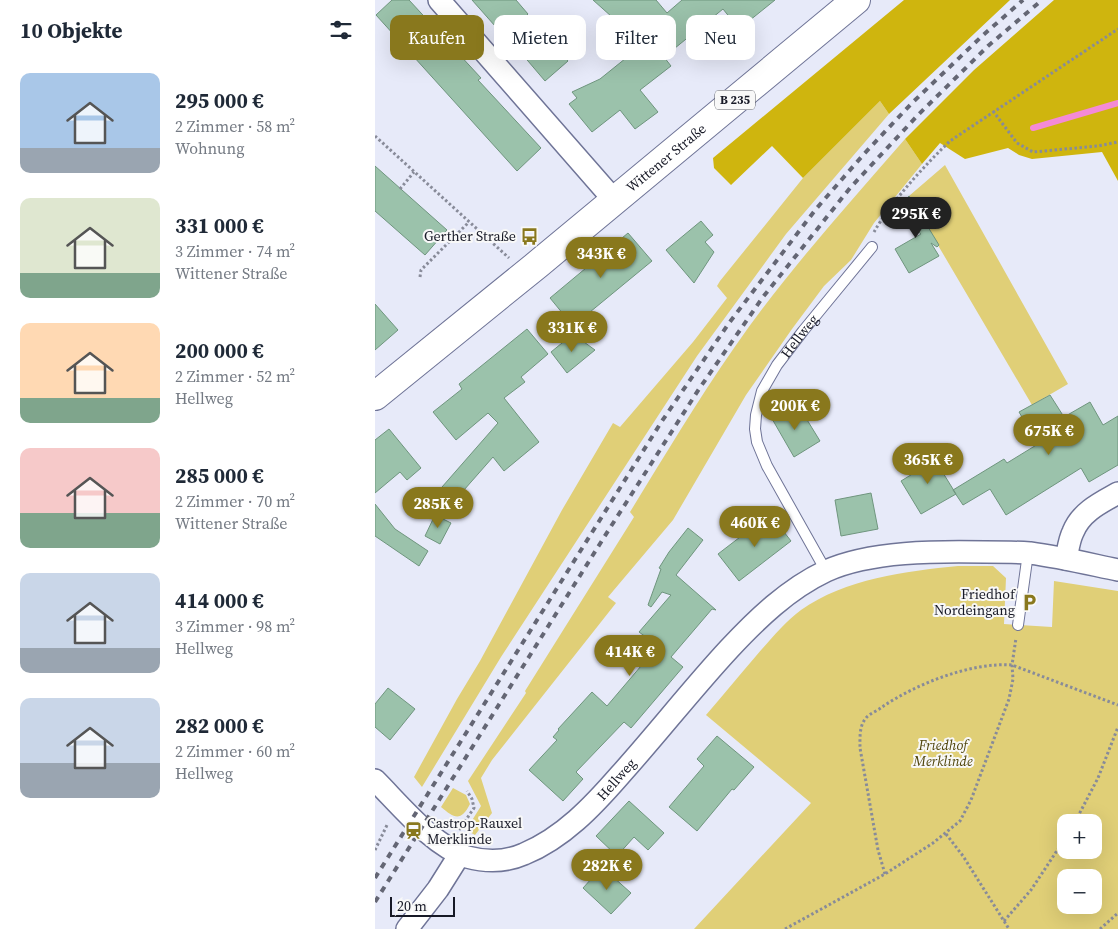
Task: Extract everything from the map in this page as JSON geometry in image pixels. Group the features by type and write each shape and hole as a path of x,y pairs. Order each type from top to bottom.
{"main road":[{"name":"Wittener Straße","path":"375,396 526,274 856,0"}],"street":[{"name":"Wittener Straße","path":"439,0 614,200"},
{"path":"1066,559 1072,532 1081,518 1089,510 1118,493"},
{"name":"Hellweg","path":"375,780 429,833 453,850 481,859 502,861 523,855 541,846 598,800 652,740 728,650 786,595 826,571 860,560 930,551 1028,553 1118,570"},
{"path":"407,929 438,889 453,850"}],"lane":[{"name":"Hellweg","path":"826,571 767,466 757,442 755,415 762,391 777,365 872,247"},
{"path":"1018,625 1028,553"}],"path":[{"path":"872,247 871,237 879,224 931,159 951,141 1118,28"},
{"path":"993,111 1017,143 1033,152 1098,146 1118,142"},
{"path":"375,136 526,274"},
{"path":"400,189 414,172"},
{"path":"420,277 421,270 469,222"},
{"path":"785,929 885,874 946,834 960,821 971,800 1009,699 1013,679 1012,665 1018,625"},
{"path":"885,874 878,850 860,748 860,731 866,718 897,697 935,681 967,670 995,664 1012,665 1118,705"},
{"path":"1079,814 1098,778 1118,727"},
{"path":"453,850 474,808 474,804 467,791"},
{"path":"375,850 388,822 401,806"},
{"path":"946,834 963,856 1009,929"},
{"path":"1005,921 1031,890 1057,851"},
{"path":"1100,929 1118,914"}],"green space":[{"path":"880,101 889,114 786,234 697,356 501,657 422,787 414,777 562,510 613,423 620,427 693,342 727,298 717,286 720,281 803,178"},
{"path":"905,139 922,164 874,223 851,260 824,286 792,329 746,395 673,520 608,597 616,603 492,760 481,778 492,813 475,835 466,830 481,806 468,781 526,693 525,691 634,517 630,512 694,409 734,348 774,294"},
{"path":"945,165 1068,384 1032,405 909,196"},
{"name":"Friedhof Merklinde","path":"958,566 993,566 1006,578 1004,624 1052,627 1054,581 1118,591 1118,929 694,929 811,803 706,715 772,638 801,610 818,599 837,591 877,578"},
{"path":"453,788 466,795 470,804 467,810 460,816 454,816 441,807"}],"shaded area":[{"path":"904,0 1010,0 889,114 880,101 803,178 772,146 731,185 714,168 713,158"},
{"path":"1054,0 1118,0 1118,181 1102,152 1032,159 1019,155 1008,148 965,159 940,143 922,164 905,139 974,70"}],"building":[{"path":"392,0 409,0 423,15 390,15 390,30 376,15"},
{"path":"472,0 516,0 528,14 494,15 494,25"},
{"path":"593,0 656,0 667,13 682,0 775,0 755,16 728,15 723,9 716,15 686,15 686,39 676,47 676,15 610,15"},
{"path":"417,60 464,60 481,78 478,80 541,148 517,171"},
{"path":"527,60 567,60 568,61 545,81"},
{"path":"624,60 666,60 671,66 640,90 658,112 635,129 620,110 592,132 569,104 577,98 572,92 600,79"},
{"path":"375,166 447,230 425,255 375,211"},
{"path":"909,196 939,245 937,247 931,243 939,256 909,273 895,249 921,234 895,213"},
{"path":"701,221 713,235 705,242 714,252 694,283 666,250"},
{"path":"628,233 652,261 573,326 550,298"},
{"path":"375,304 398,330 375,350"},
{"path":"527,329 548,354 521,377 525,382 504,398 539,442 504,471 493,457 442,515 428,503 498,423 488,413 456,440 433,412 462,389 459,384"},
{"path":"573,334 595,350 567,373 551,352"},
{"path":"1050,395 1064,417 1090,402 1103,425 1118,416 1118,465 1089,482 1081,468 1006,515 990,489 963,505 953,490 1004,459 1007,463 1038,444 1019,412"},
{"path":"789,406 793,414 801,410 820,441 794,457 771,417"},
{"path":"389,429 421,468 407,480 400,472 375,493 375,440"},
{"path":"932,455 956,494 921,514 901,481 914,473 911,468"},
{"path":"871,493 878,529 841,536 835,500"},
{"path":"375,504 395,529 428,551 419,566 375,536"},
{"path":"770,514 791,541 739,581 718,554"},
{"path":"435,515 451,523 440,544 425,536"},
{"path":"688,528 703,540 676,575 716,610 712,609 671,657 683,667 631,728 624,722 576,772 583,779 563,801 529,770 557,740 553,737 558,729 592,692 607,706 658,646 639,632 671,595 662,592 651,607 648,605 661,569 659,568"},
{"path":"388,688 415,709 390,740 375,727 375,704"},
{"path":"717,736 754,767 734,790 732,789 697,831 669,807 704,766 697,759"},
{"path":"629,801 664,833 648,850 634,837 617,856 596,836"},
{"path":"602,867 631,893 611,914 583,888"}],"waterway":[{"path":"1033,128 1118,103"}],"railway":[{"path":"375,878 662,421 729,323 816,209 864,154 911,104 1023,0"},
{"path":"375,902 699,389 763,297 850,188 918,115 988,46 1042,0"}],"place":[{"name":"Gerther Straße","path":"530,236"},
{"name":"Friedhof Nordeingang","path":"1029,602"},
{"name":"Castrop-Rauxel Merklinde","path":"413,831"}]}
